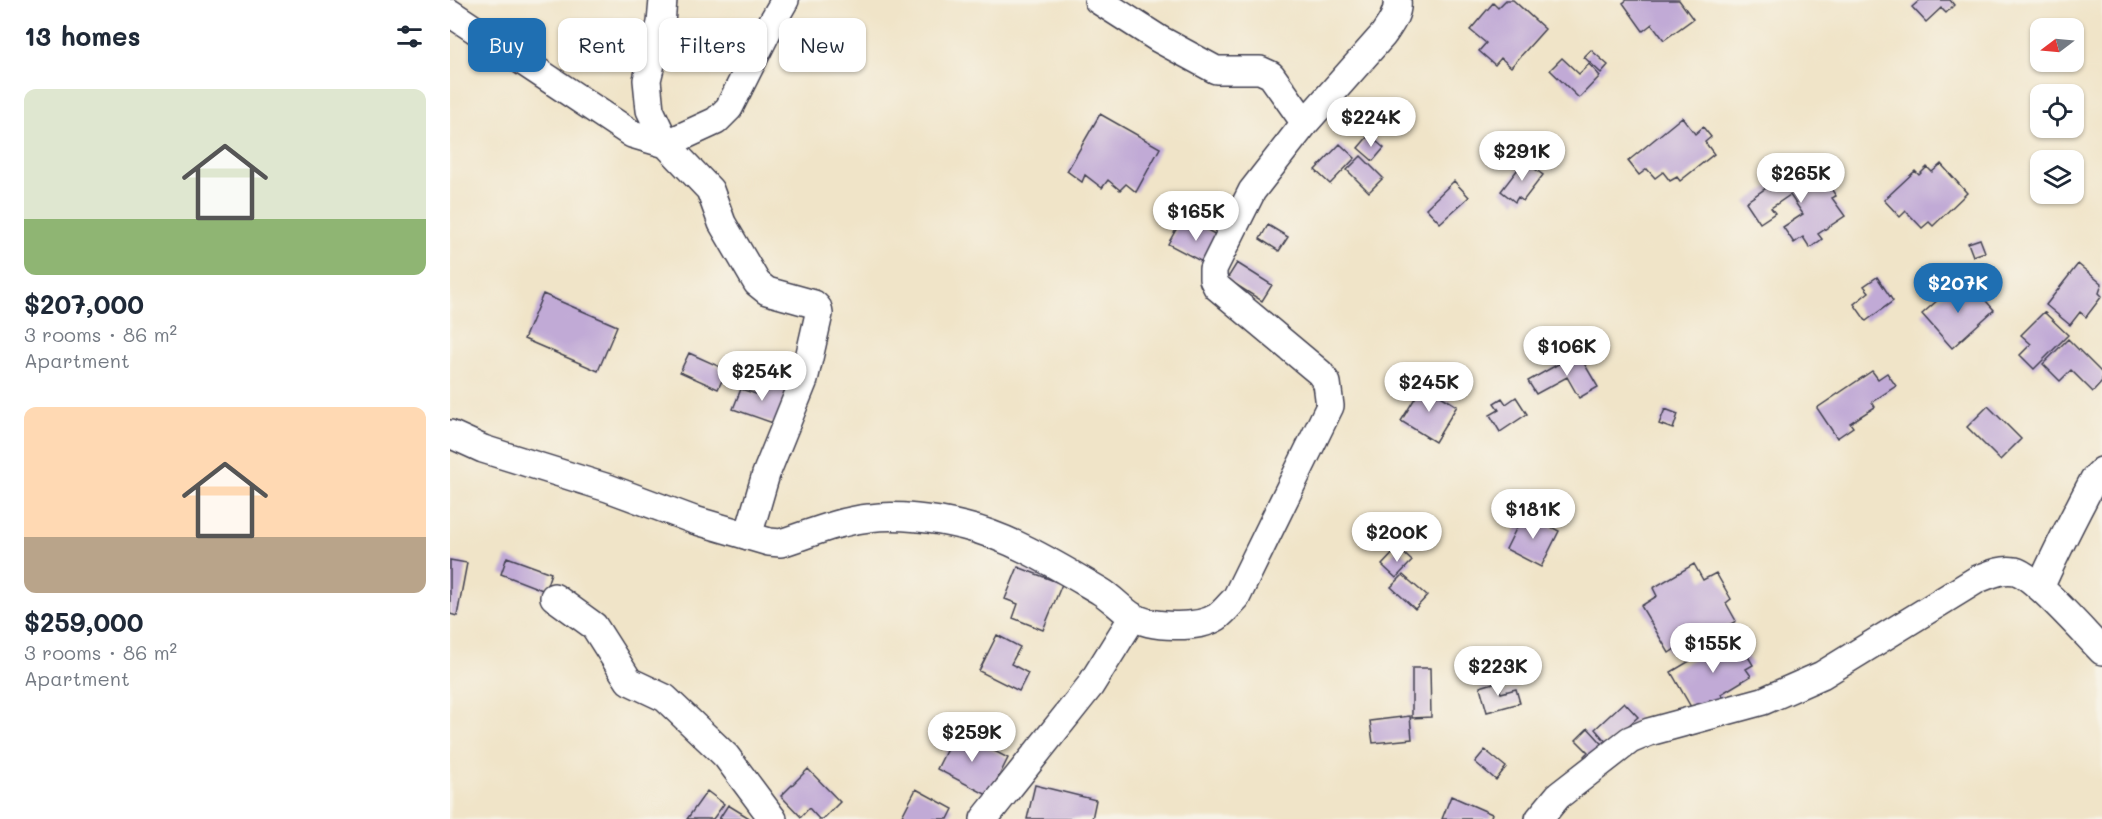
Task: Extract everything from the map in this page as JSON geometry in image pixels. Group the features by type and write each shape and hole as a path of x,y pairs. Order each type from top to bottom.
{"street":[{"path":"663,0 661,23 647,88 650,110 666,144 710,190 722,223 757,284 766,291 814,304 819,314 804,380 766,474 748,536"},
{"path":"450,13 632,134 666,144 716,121 729,108 785,0"},
{"path":"1098,0 1160,39 1216,70 1260,70 1271,75 1305,123"},
{"path":"450,434 483,448 608,488 694,520 769,542 781,543 852,520 886,517 963,525 1010,541 1102,592 1133,617 1161,625 1188,625 1216,618 1236,598 1330,406 1327,383 1320,373 1217,287 1213,279 1213,269 1252,191 1305,123 1383,35 1392,22 1398,6 1397,0"},
{"path":"2040,588 2054,554 2094,479 2102,471"},
{"path":"1539,819 1558,796 1630,740 1649,732 1763,701 1822,675 1978,579 1999,570 2017,572 2032,581 2102,651"},
{"path":"554,597 594,626 629,681 665,698 726,756 773,819"},
{"path":"984,819 1090,686 1133,617"}],"building":[{"path":"1506,0 1513,0 1545,29 1511,67 1501,58 1495,65 1479,51 1486,43 1470,30 1493,3 1498,8"},
{"path":"1627,0 1679,0 1693,19 1664,40 1652,24 1643,31 1623,3"},
{"path":"1920,0 1950,0 1954,5 1946,13 1941,8 1926,22 1912,7"},
{"path":"1591,50 1608,65 1601,73 1584,57"},
{"path":"1562,58 1579,74 1589,64 1600,76 1579,98 1550,70"},
{"path":"1100,114 1160,148 1136,192 1126,184 1120,190 1108,180 1102,188 1085,175 1082,182 1067,171"},
{"path":"1682,117 1695,134 1703,127 1711,137 1705,142 1714,154 1680,181 1677,177 1670,181 1663,172 1655,178 1647,169 1639,175 1628,161"},
{"path":"1369,135 1384,148 1373,161 1358,148"},
{"path":"1340,144 1355,158 1330,184 1315,170"},
{"path":"1361,156 1383,178 1369,192 1347,170"},
{"path":"1524,161 1543,175 1523,201 1518,197 1515,202 1501,191"},
{"path":"1805,161 1814,175 1819,171 1836,196 1832,198 1845,216 1818,234 1822,239 1810,248 1803,237 1794,243 1783,227 1803,214 1790,195 1771,208 1775,213 1760,223 1746,202"},
{"path":"1941,164 1967,193 1933,226 1929,222 1922,228 1906,211 1900,217 1884,200 1915,171 1919,175 1927,167 1932,172"},
{"path":"1454,181 1469,197 1440,223 1426,208"},
{"path":"1183,217 1224,239 1210,266 1168,244"},
{"path":"1268,225 1288,237 1279,251 1260,239"},
{"path":"1980,239 1985,252 1973,256 1968,243"},
{"path":"1237,263 1272,285 1262,301 1227,279"},
{"path":"2078,264 2102,284 2099,293 2102,296 2086,317 2080,312 2070,325 2046,305"},
{"path":"1877,277 1893,301 1866,321 1854,304 1869,292 1864,286"},
{"path":"1956,284 1964,292 1972,285 1994,310 1952,348 1922,314"},
{"path":"543,294 617,326 598,371 524,339"},
{"path":"2044,312 2068,335 2034,369 2020,355 2031,344 2021,335"},
{"path":"2068,339 2102,373 2102,382 2093,392 2071,370 2060,381 2043,364"},
{"path":"689,353 727,370 718,389 680,372"},
{"path":"1578,353 1598,387 1579,398 1567,377 1536,394 1528,381"},
{"path":"1872,371 1878,379 1887,373 1896,386 1872,402 1875,407 1850,423 1853,427 1837,438 1817,408"},
{"path":"760,380 787,389 776,424 733,409 741,389 756,394"},
{"path":"1423,385 1457,406 1435,442 1401,421"},
{"path":"1516,397 1527,414 1500,432 1490,415 1499,410 1494,403 1502,398 1506,404"},
{"path":"1988,406 2021,439 2000,460 1967,427"},
{"path":"1665,409 1678,414 1673,429 1659,424"},
{"path":"1524,513 1559,531 1541,567 1506,549"},
{"path":"1398,548 1412,561 1396,578 1382,565"},
{"path":"507,557 551,573 545,591 501,574"},
{"path":"450,560 467,563 457,616 450,614"},
{"path":"1694,564 1703,580 1716,573 1731,599 1726,603 1736,621 1679,655 1675,649 1669,653 1641,606 1657,596 1653,588"},
{"path":"1018,567 1062,584 1043,630 1013,618 1018,604 1005,599"},
{"path":"1403,575 1427,596 1415,609 1391,587"},
{"path":"1735,634 1753,665 1746,669 1751,676 1721,694 1723,698 1695,714 1671,672"},
{"path":"997,635 1020,647 1011,664 1028,673 1019,691 979,671"},
{"path":"1412,668 1430,668 1431,717 1412,718"},
{"path":"1497,682 1501,693 1516,689 1520,703 1487,712 1480,687"},
{"path":"1624,702 1638,717 1608,744 1595,729"},
{"path":"1410,716 1412,739 1373,743 1370,721"},
{"path":"1588,728 1608,750 1592,765 1584,756 1588,752 1576,740"},
{"path":"956,731 1008,758 989,796 937,769"},
{"path":"1485,750 1506,767 1496,780 1475,762"},
{"path":"808,769 840,802 823,819 819,819 809,808 801,817 781,796"},
{"path":"1035,785 1096,800 1092,819 1027,819"},
{"path":"916,789 953,809 948,819 908,819 902,816"},
{"path":"707,791 724,804 713,819 687,819"},
{"path":"1451,796 1492,814 1490,819 1442,819"},
{"path":"728,805 751,819 719,819"}]}
